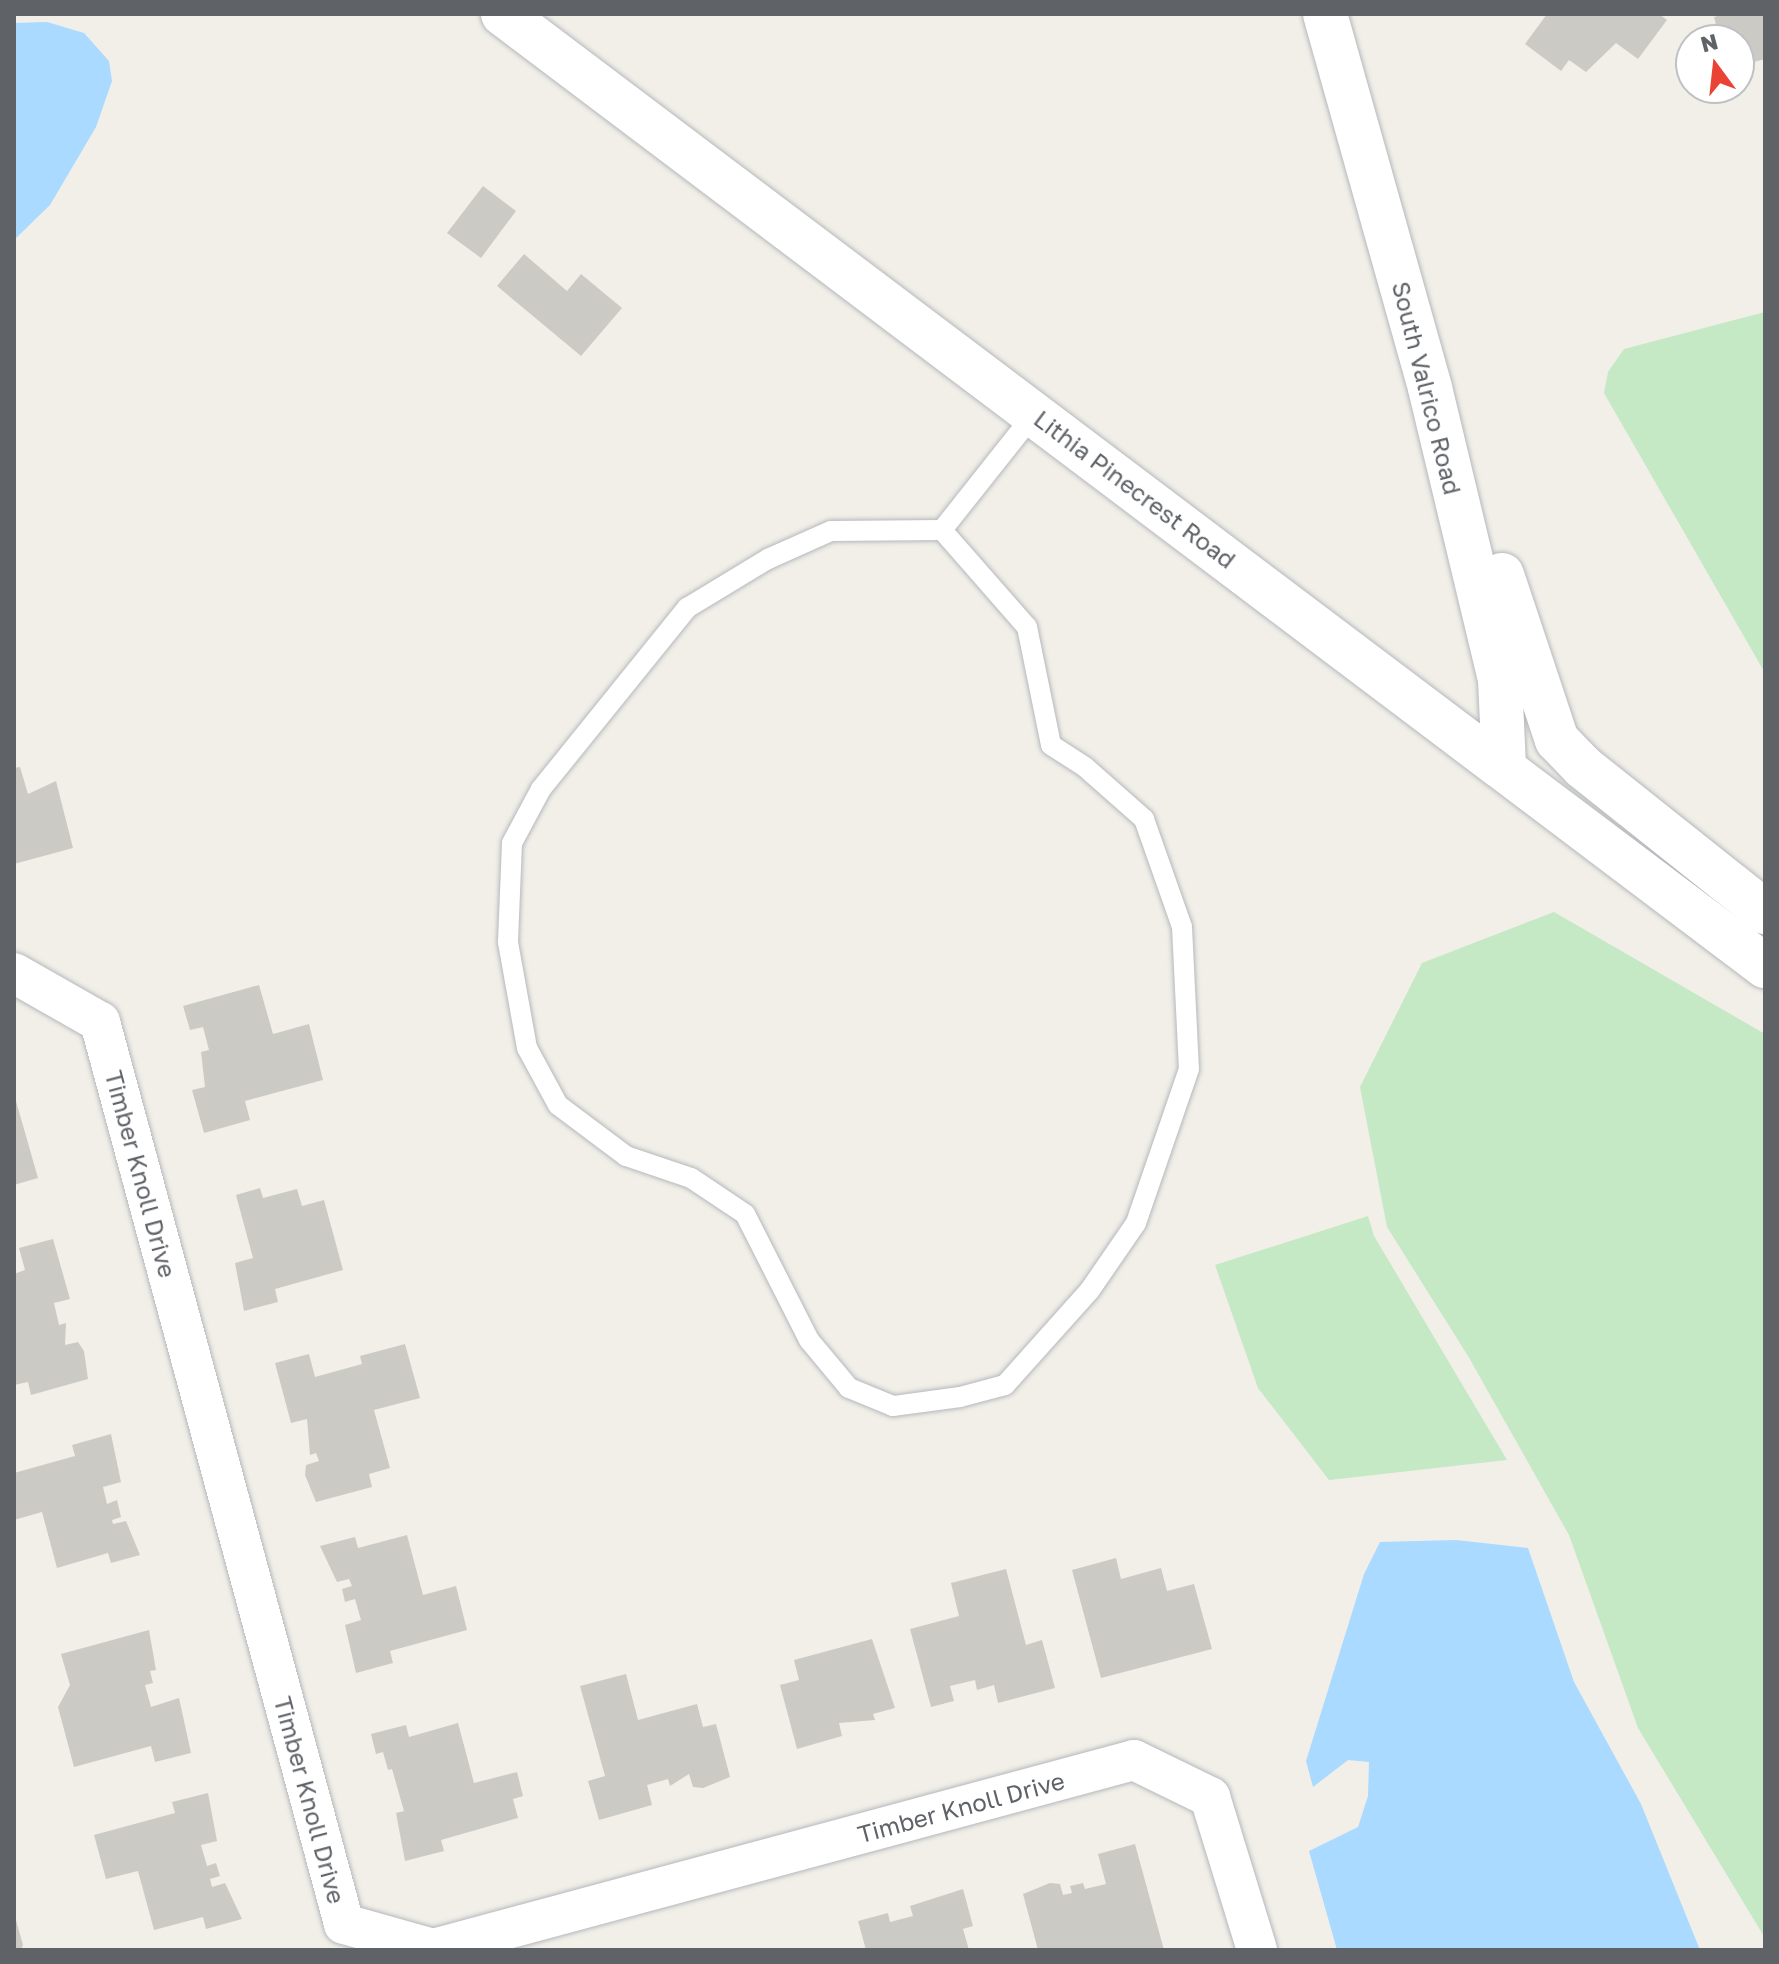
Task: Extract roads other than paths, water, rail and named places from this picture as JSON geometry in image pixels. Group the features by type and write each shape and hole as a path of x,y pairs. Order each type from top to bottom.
{"main road":[{"name":"Lithia Pinecrest Road","path":"503,14 1765,966"},
{"name":"South Valrico Road","path":"1325,14 1430,388 1500,679 1504,767"},
{"path":"1430,388 1464,462 1557,740 1583,767 1765,912"}],"street":[{"name":"Timber Knoll Drive","path":"14,973 100,1022 344,1924 433,1949 1134,1760 1210,1797 1257,1950"}],"lane":[{"path":"942,530 1034,414"},
{"path":"942,530 1027,627 1051,745 1085,767 1144,819 1182,927 1189,1069 1136,1223 1090,1290 1005,1385 960,1397 893,1406 849,1388 809,1340 745,1214 691,1178 626,1156 558,1105 527,1048 508,942 512,843 541,789 687,608 768,559 831,531 942,530"}],"water":[{"path":"47,22 84,33 109,61 112,81 96,127 50,205 14,240 14,23"},
{"path":"1456,1540 1528,1548 1574,1682 1641,1804 1700,1950 1337,1950 1309,1851 1358,1827 1368,1796 1369,1762 1348,1760 1313,1787 1306,1761 1364,1574 1380,1542"}]}
